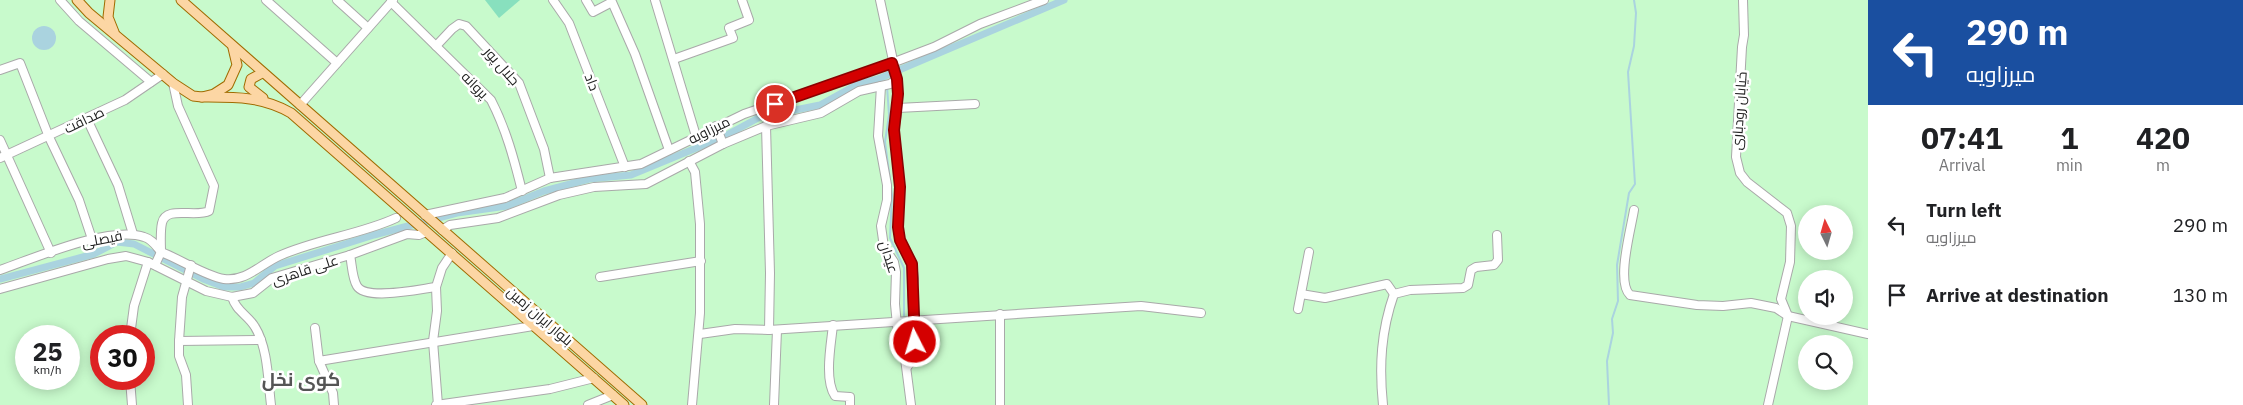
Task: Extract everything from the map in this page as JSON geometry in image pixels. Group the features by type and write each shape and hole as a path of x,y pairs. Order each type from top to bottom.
{"main road":[{"path":"77,0 115,35 173,83 193,96 244,97 269,102"},
{"path":"110,0 108,17 115,35"},
{"path":"181,0 192,3 232,46 425,215"},
{"path":"202,97 222,90 232,79 237,65 232,46"},
{"path":"262,73 251,79 249,87 269,102"},
{"name":"بلوار ایران زمین","path":"269,102 291,113 624,405"},
{"name":"بلوار ایران زمین","path":"425,215 642,405"}],"street":[{"path":"60,0 79,21 151,82"},
{"path":"266,0 337,63"},
{"path":"337,0 368,28"},
{"name":"داد","path":"553,0 569,23 625,168"},
{"path":"586,0 593,12 612,1 635,54 669,150"},
{"path":"655,0 696,136"},
{"path":"674,59 732,38 729,28 749,20 742,0"},
{"name":"عیدان","path":"880,0 897,77 898,108 894,130 900,187 898,227 900,240 912,264 916,355 907,367"},
{"name":"میرزاویه","path":"425,215 506,198 550,178 625,168 641,164 696,136 718,130 744,114 893,65 980,24 1044,0"},
{"name":"خیابان رودباری","path":"1743,0 1744,35 1736,157 1740,173 1747,182 1787,213 1791,226 1790,262 1782,299 1788,316 1768,405"},
{"path":"300,106 392,1"},
{"name":"پروانه","path":"392,1 491,100 501,119 522,191"},
{"name":"جلال پور","path":"436,46 459,24 466,26 518,83 544,149 550,178"},
{"path":"0,70 20,63 49,137 79,200 92,239"},
{"name":"صداقت","path":"3,157 88,119 125,100 163,74"},
{"path":"440,228 498,218 559,195 594,187 646,184 723,142 766,126 821,114 859,91 885,85 897,77"},
{"path":"131,325 134,306 156,259 162,222 166,215 172,213 202,215 209,211 214,186 178,106 173,83"},
{"name":"عیدان","path":"885,85 878,136 887,185 887,200 881,226 884,247 894,262 896,272 896,320 898,336 904,351 907,367 911,405"},
{"path":"898,108 975,104"},
{"path":"88,119 118,184 133,234"},
{"path":"766,126 774,405"},
{"path":"718,130 723,142"},
{"path":"0,140 3,157 51,253"},
{"path":"689,161 695,172 701,261 700,334 692,405"},
{"path":"1634,210 1623,278 1626,291 1630,295 1697,305 1723,306 1750,303 1776,308 1788,316 1868,334"},
{"path":"0,288 108,259 126,256 156,259 189,272 207,274 224,279 238,279 280,255 396,218"},
{"name":"علی قاهری","path":"156,259 189,272 206,291 232,297 253,293 272,278 350,256 407,234 419,235 424,230"},
{"name":"فیصلی","path":"0,270 92,239 133,234 146,237 153,242 156,259"},
{"path":"1394,294 1410,290 1463,288 1468,285 1471,270 1476,267 1494,265 1498,260 1497,235"},
{"path":"1298,309 1309,252"},
{"path":"452,253 442,268 436,288 437,311 433,341 437,405 550,389 594,378"},
{"path":"350,256 357,286 363,291 392,293 436,288"},
{"path":"600,277 701,261"},
{"path":"188,405 186,375 179,356 178,341 182,297 189,272"},
{"path":"1301,294 1325,298 1387,284 1394,294"},
{"path":"1383,405 1381,349 1384,321 1394,294"},
{"path":"232,297 234,306 255,326 261,340 270,405"},
{"path":"700,334 734,329 773,330 833,324 1141,306 1201,313"},
{"path":"1000,314 1000,405"},
{"path":"833,324 829,362 831,391 834,396 850,397 850,405"},
{"path":"319,361 533,326"},
{"path":"315,328 319,361 333,393 334,405"},
{"path":"178,341 261,340"},
{"path":"131,390 132,405"},
{"path":"588,405 613,395"}],"green space":[{"path":"0,0 1868,0 1868,405 0,405"},
{"path":"485,0 520,0 499,18"}],"water":[{"path":"44,26 49,27 55,33 55,43 49,49 44,50 39,49 33,43 32,38 33,33 39,27"}],"waterway":[{"path":"0,279 94,254 117,242 134,244 203,279 224,287 240,287 254,283 275,266 374,235 457,213 507,206 544,191 589,179 631,175 723,137 760,117 820,105 858,84 878,79 1064,0"},
{"path":"1609,405 1607,361 1613,333 1612,319 1618,301 1617,265 1629,193 1635,184 1628,72 1634,46 1636,13 1634,0"},
{"path":"887,86 889,115 885,142 892,195 890,238 904,268 904,316"}],"district":[{"name":"کوی نخل","path":"301,379"}],"route":[{"path":"775,104 892,63 897,79 898,94 898,108 894,130 895,155 900,187 898,227 900,240 912,264 915,342"}]}
